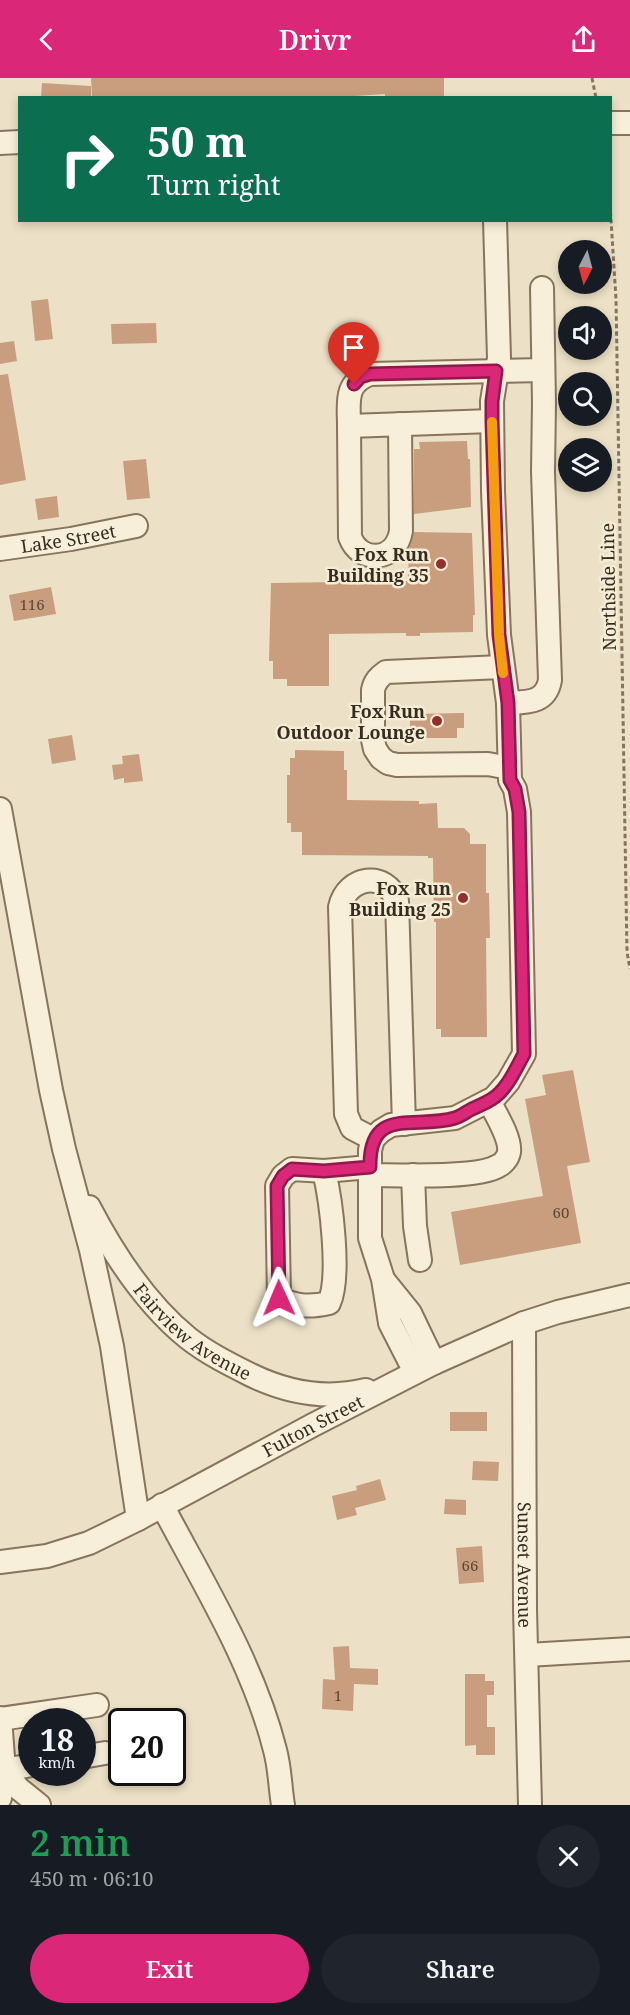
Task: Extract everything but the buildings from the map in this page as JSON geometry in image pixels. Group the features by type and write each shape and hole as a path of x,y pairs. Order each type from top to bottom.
{"street":[{"path":"612,123 630,123"},
{"path":"0,143 18,142"},
{"path":"417,1372 410,1313 382,1279 370,1238 370,1150 374,1139 391,1125 455,1118 494,1098 508,1082 524,1054 519,812 515,789 510,780 508,703 498,624 492,421 492,401 499,358 495,222"},
{"path":"508,703 531,702 539,699 546,693 550,680 543,472 542,288"},
{"path":"400,424 401,531 399,542 394,550 386,555 376,555 359,550 353,545 350,537 350,391 360,377 370,374 543,370"},
{"path":"350,426 492,421"},
{"name":"Lake Street","path":"0,549 71,539 136,526"},
{"path":"502,667 386,672 380,676 373,690 373,740 375,749 381,758 397,765 488,764 509,768"},
{"name":"Fairview Avenue","path":"0,809 40,1033 64,1149 91,1250 108,1326 138,1519"},
{"path":"374,1139 352,1128 346,1114 340,907 342,897 349,888 360,882 374,881 385,884 394,892 397,901 404,1124"},
{"path":"324,1171 330,1202 334,1260 333,1293 329,1303 310,1307 290,1304 279,1298 277,1186 283,1176 292,1169 370,1171 413,1175 471,1173 497,1168 505,1162 509,1152 507,1140 489,1101"},
{"name":"Fairview Avenue","path":"64,1149 85,1200 132,1277 169,1321 211,1354 259,1379 318,1396 358,1392 417,1372"},
{"path":"413,1175 420,1260"},
{"name":"Fulton Street","path":"0,1562 36,1558 67,1551 97,1539 417,1372 524,1323 558,1312 630,1295"},
{"name":"Sunset Avenue","path":"524,1323 526,1655 530,1805"},
{"path":"162,1505 243,1660 262,1706 276,1753 283,1805"},
{"path":"526,1655 630,1649"},
{"path":"0,1798 4,1770 0,1718 97,1705"},
{"path":"96,1755 105,1753"},
{"path":"4,1770 18,1768"},
{"path":"4,1770 18,1788 39,1805"}],"path":[{"path":"592,78 596,96"},
{"name":"Northside Line","path":"611,222 616,299 627,940 630,969"}],"slow traffic":[{"path":"492,422 499,635 503,673"}],"place":[{"name":"Fox Run Building 35","path":"441,564"},
{"name":"Fox Run Outdoor Lounge","path":"437,721"},
{"name":"Fox Run Building 25","path":"463,898"}],"route":[{"path":"279,1298 277,1186 283,1176 292,1169 324,1171 370,1167 370,1150 374,1139 381,1131 391,1125 455,1118 494,1098 508,1082 524,1054 519,812 515,789 510,780 508,703 500,652 493,491 492,401 496,371 370,374 360,377 354,384"}]}
